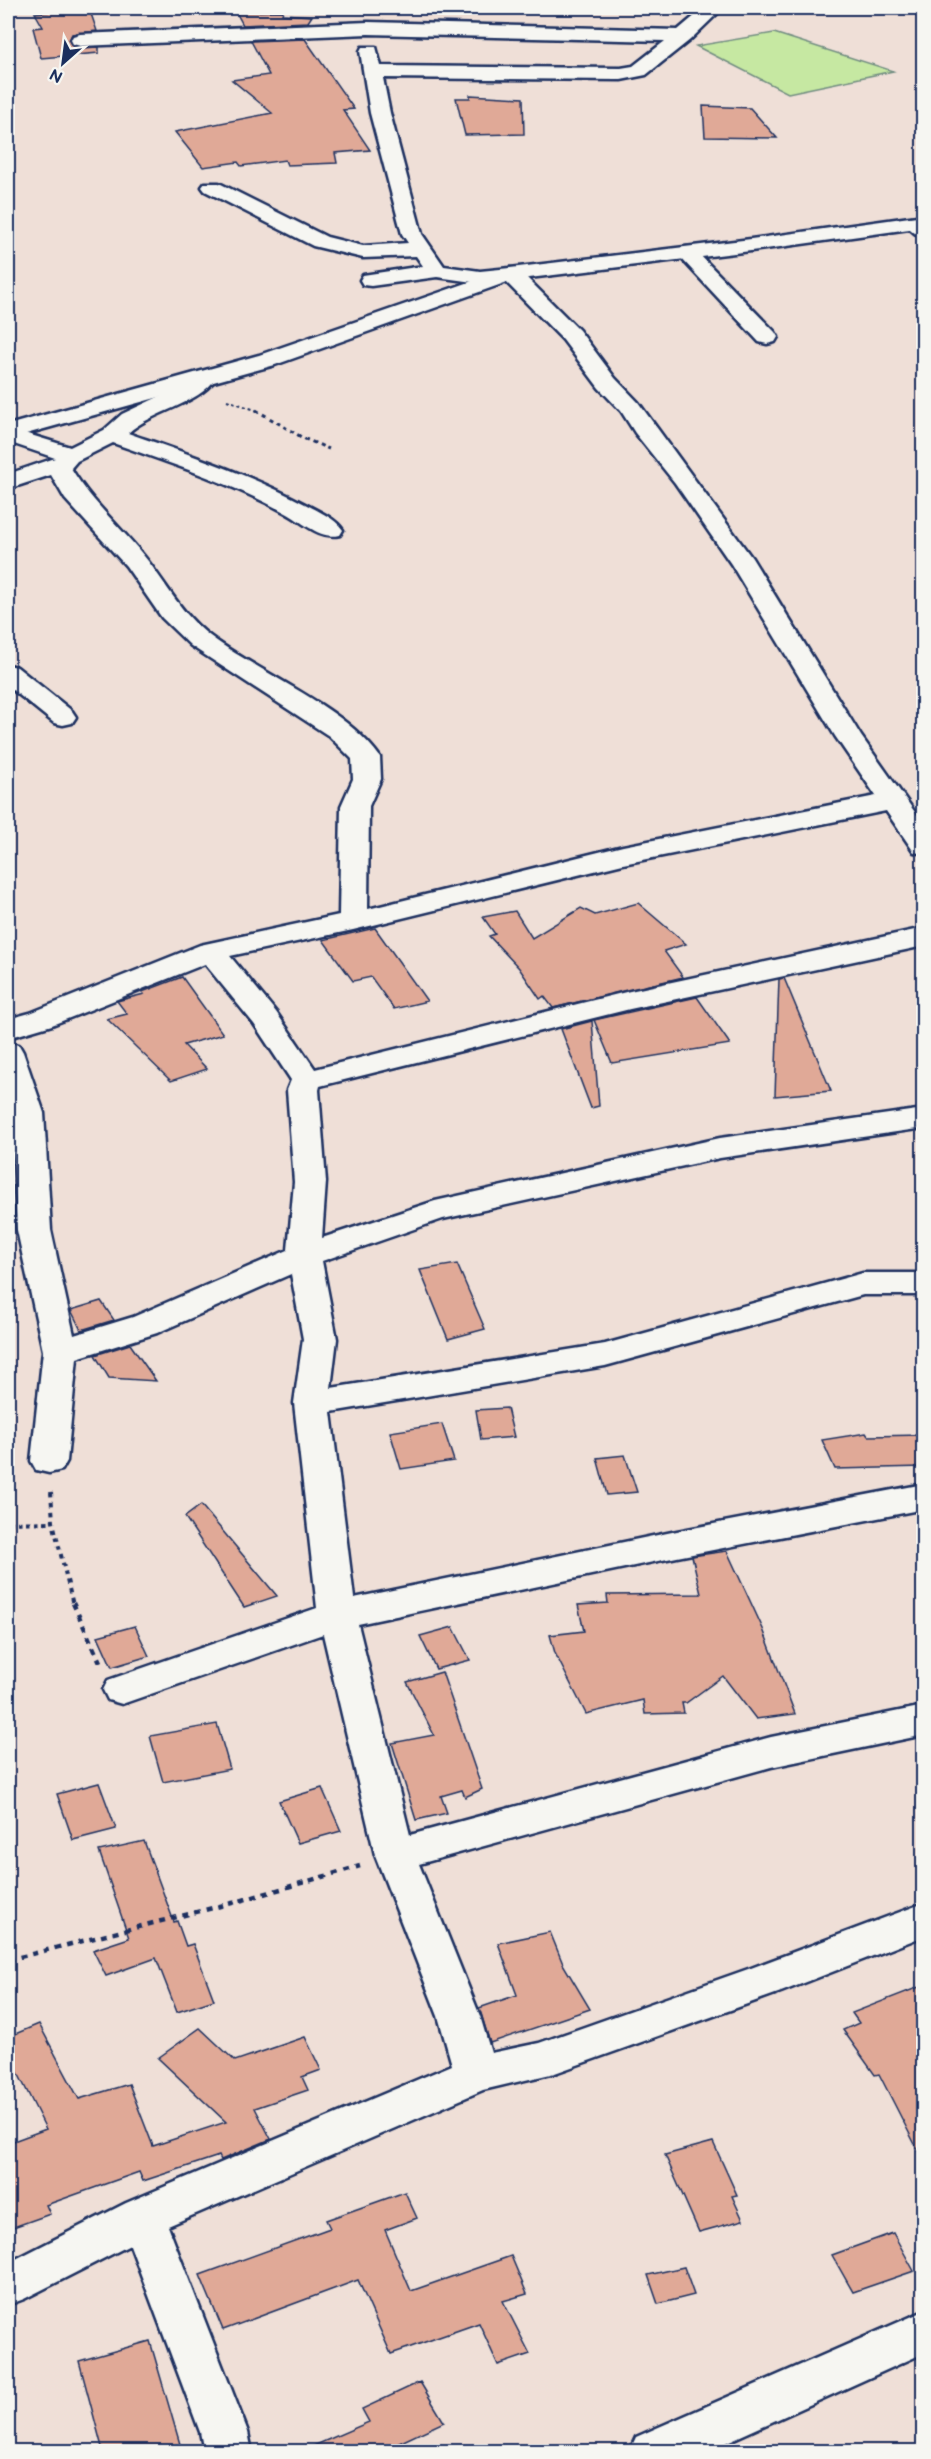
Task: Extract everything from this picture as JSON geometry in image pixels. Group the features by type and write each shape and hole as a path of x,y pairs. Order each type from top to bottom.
{"street":[{"path":"367,8 373,72 380,113 412,234 437,271"},
{"path":"373,72 621,74 639,71 714,8"},
{"path":"80,40 368,28 683,36"},
{"path":"212,187 320,242 363,252 423,249"},
{"path":"371,280 437,271 480,277 510,274 920,225"},
{"path":"687,253 767,337"},
{"path":"8,434 322,342 510,274"},
{"path":"510,274 571,335 607,383 630,407 642,428 683,478 743,563 848,736 924,846"},
{"path":"8,482 65,460 112,435 130,419 177,397 205,378"},
{"path":"8,434 58,450 65,460"},
{"path":"112,435 240,483 303,511 332,530"},
{"path":"65,460 59,468 74,494 135,561 171,613 200,641 339,730 366,757 367,779 355,806 352,921"},
{"path":"8,673 63,717"},
{"path":"8,1029 41,1019 210,951 352,921 623,855 893,801"},
{"path":"476,2074 459,2016 395,1855 337,1615 312,1403 320,1339 304,1256 310,1182 303,1090 308,1080 630,1000 924,937"},
{"path":"210,951 265,1018 308,1080"},
{"path":"8,1052 28,1113 34,1230 60,1351 49,1461"},
{"path":"60,1351 145,1325 304,1256 435,1211 720,1148 924,1119"},
{"path":"312,1403 605,1355 863,1284 924,1284"},
{"path":"122,1690 337,1615 677,1544 924,1496"},
{"path":"395,1855 771,1752 924,1720"},
{"path":"8,2285 142,2217 476,2074 540,2060 766,1980 924,1918"},
{"path":"142,2217 224,2432 228,2451"},
{"path":"653,2451 924,2331"}],"path":[{"path":"205,378 202,390 262,412 329,449"},
{"path":"8,1523 53,1522 72,1602 110,1682 122,1690"},
{"path":"8,1960 236,1902 395,1855"}],"green space":[{"path":"774,33 893,71 788,93 696,46"}],"building":[{"path":"47,8 89,8 97,31 72,34 69,41 72,46 79,48 99,47 99,53 41,58 33,28 43,27 35,13 48,12"},
{"path":"283,11 282,14 312,16 308,22 243,25 236,12"},
{"path":"305,39 354,109 343,110 370,150 335,153 337,163 287,165 285,160 241,166 238,162 203,167 175,132 272,113 232,80 269,75 251,41"},
{"path":"470,95 523,98 524,134 465,135 456,98 470,98"},
{"path":"703,106 750,108 777,138 705,137"},
{"path":"638,903 686,944 664,951 683,977 553,1008 544,996 540,999 519,968 489,936 495,934 483,917 515,911 532,938 581,908 595,915"},
{"path":"375,928 427,1001 394,1009 371,977 353,981 323,940"},
{"path":"182,977 223,1034 184,1045 207,1069 171,1081 107,1019 127,1014 117,1001 144,994 142,992"},
{"path":"784,978 831,1091 775,1096 779,979"},
{"path":"697,997 730,1044 612,1063 594,1020"},
{"path":"592,1021 599,1106 591,1108 561,1029"},
{"path":"457,1264 485,1329 448,1339 420,1270"},
{"path":"101,1301 114,1320 81,1330 71,1310"},
{"path":"130,1344 156,1381 109,1378 95,1355"},
{"path":"507,1408 514,1437 481,1440 476,1410"},
{"path":"442,1424 454,1461 401,1469 390,1432"},
{"path":"866,1433 868,1436 924,1435 924,1467 835,1469 822,1440"},
{"path":"625,1455 637,1492 607,1495 597,1458"},
{"path":"201,1505 277,1596 244,1607 185,1517"},
{"path":"727,1551 763,1629 795,1714 756,1719 723,1676 686,1703 682,1703 684,1713 645,1714 643,1700 586,1714 555,1653 550,1635 584,1631 578,1605 608,1603 607,1595 701,1594 692,1556"},
{"path":"135,1626 149,1656 112,1667 98,1636"},
{"path":"453,1627 470,1660 436,1669 420,1636"},
{"path":"442,1672 482,1789 465,1797 462,1790 441,1796 447,1813 416,1820 392,1743 434,1735 407,1682"},
{"path":"217,1724 230,1769 163,1782 150,1736"},
{"path":"99,1783 116,1829 73,1840 57,1794"},
{"path":"322,1788 341,1831 298,1843 279,1801"},
{"path":"144,1841 174,1922 177,1921 186,1946 193,1944 214,2000 177,2012 156,1958 106,1976 93,1950 129,1938 99,1851"},
{"path":"550,1932 563,1964 590,2009 490,2043 479,2008 517,1995 498,1943"},
{"path":"924,1985 924,2162 879,2074 875,2075 843,2030 859,2023 852,2013"},
{"path":"39,2024 79,2099 129,2084 153,2146 226,2122 158,2058 200,2028 235,2061 305,2037 321,2070 302,2077 308,2090 255,2108 271,2139 221,2160 219,2156 143,2181 139,2172 46,2205 50,2214 8,2229 8,2143 46,2129 8,2053 8,2037"},
{"path":"713,2142 737,2195 732,2196 743,2220 699,2232 665,2155"},
{"path":"405,2192 417,2218 385,2230 411,2291 511,2256 527,2294 503,2301 530,2354 498,2365 479,2323 391,2354 358,2280 223,2330 200,2275 330,2228 326,2220"},
{"path":"893,2233 914,2271 853,2292 832,2255"},
{"path":"684,2267 694,2295 658,2304 648,2275"},
{"path":"150,2341 182,2451 103,2451 79,2361"},
{"path":"420,2382 444,2422 382,2451 302,2451 369,2422 362,2409"}]}
